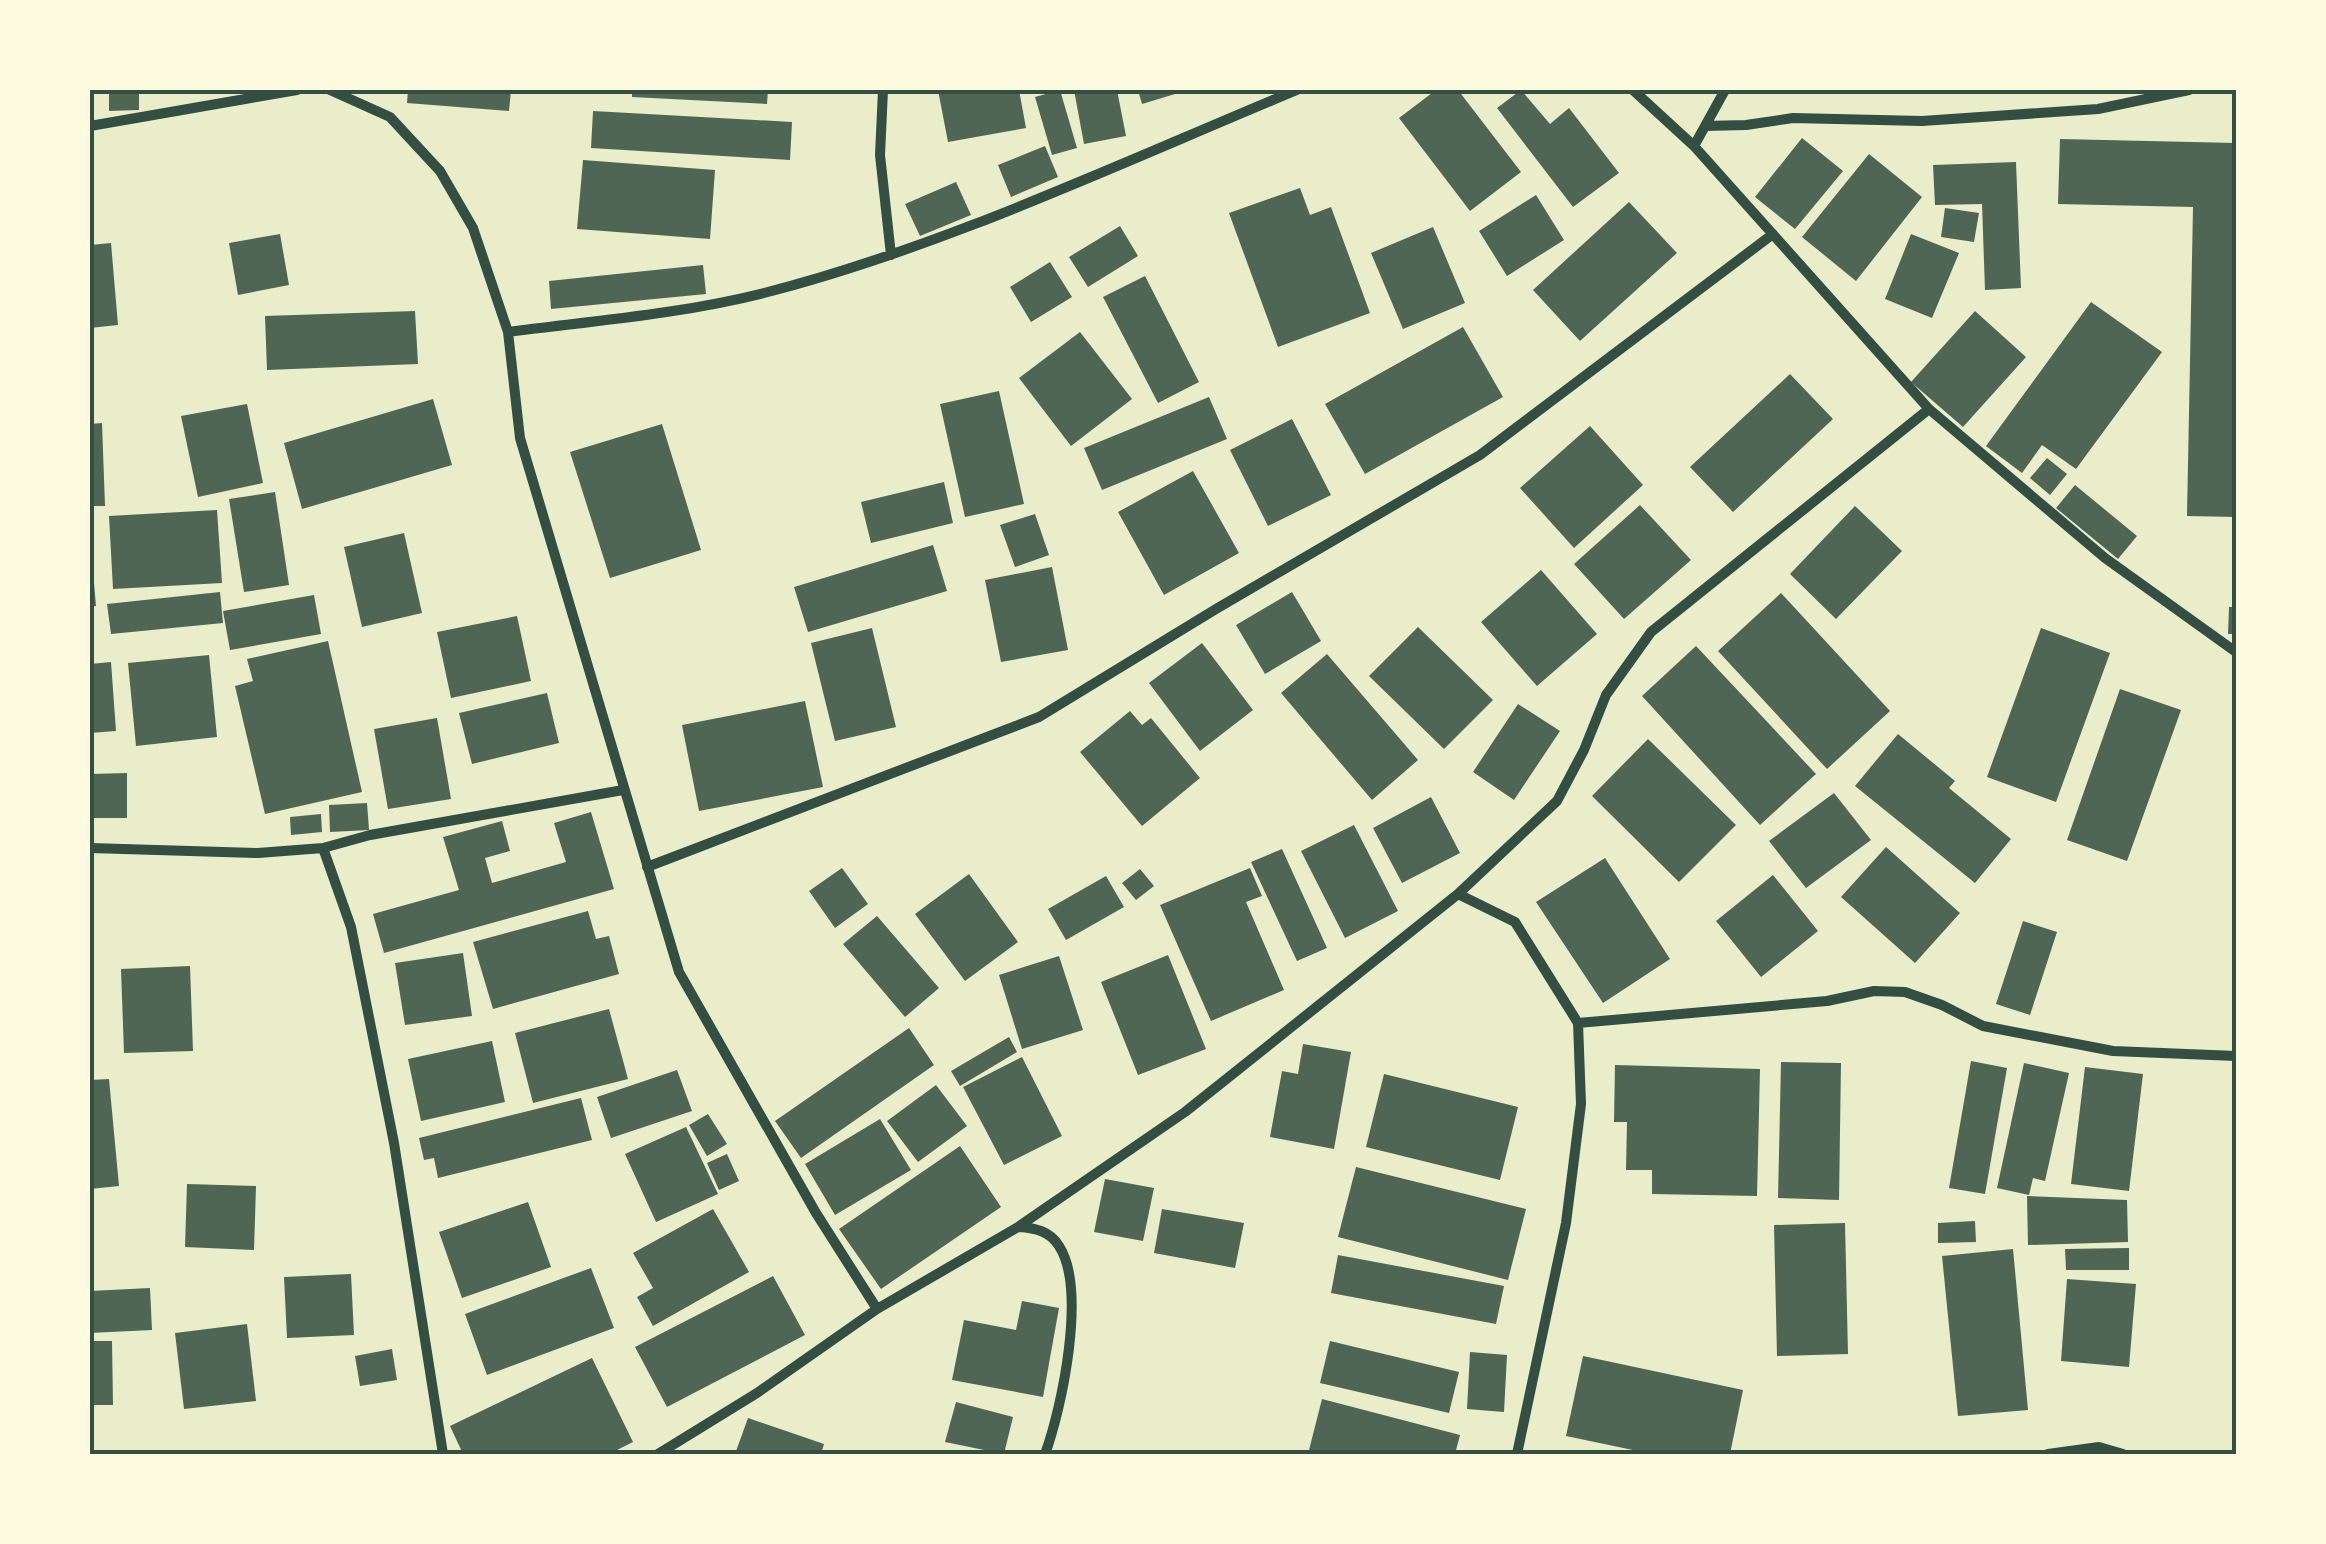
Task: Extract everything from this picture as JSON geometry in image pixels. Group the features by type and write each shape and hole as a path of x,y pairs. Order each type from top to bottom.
{"street":[{"path":"90,126 297,90"},
{"path":"330,90 390,117 440,172 473,228 508,332 520,438 679,972 816,1213 877,1310"},
{"path":"883,90 880,155 891,255"},
{"path":"508,332 640,316 762,294 891,255 1298,90"},
{"path":"1633,90 1694,146 1929,409 2105,558 2236,652"},
{"path":"1694,146 1725,90"},
{"path":"1704,126 1792,118 1922,121 2098,109 2189,90"},
{"path":"647,867 1039,717 1216,608 1480,455 1773,234"},
{"path":"658,1454 757,1393 877,1310 1018,1227 1185,1112 1458,894 1558,801 1606,694 1651,632 1726,576 1929,409"},
{"path":"90,848 258,854 323,848 370,834 623,790"},
{"path":"323,848 350,927 387,1107 443,1454"},
{"path":"1458,894 1515,922 1578,1023 1581,1104 1566,1224 1517,1454"},
{"path":"1578,1023 1827,1001 1874,991 1905,992 1983,1026 2114,1051 2236,1056"},
{"path":"1018,1227 1039,1228 1059,1244 1070,1272 1070,1342 1057,1421 1045,1454"},
{"path":"2048,1454 2100,1447 2122,1454"}],"building":[{"path":"109,90 139,90 139,110 109,111"},
{"path":"408,90 511,90 509,111 407,103"},
{"path":"632,90 768,90 767,104 632,97"},
{"path":"938,90 1019,90 1026,128 948,142"},
{"path":"1060,90 1077,148 1052,155 1035,97"},
{"path":"1074,90 1117,90 1126,136 1084,144"},
{"path":"1138,90 1185,90 1185,91 1142,104"},
{"path":"1436,90 1458,90 1521,172 1470,211 1399,118"},
{"path":"1521,90 1550,124 1569,108 1619,173 1573,207 1497,108"},
{"path":"593,111 792,122 790,160 591,148"},
{"path":"1802,138 1843,171 1795,229 1755,197"},
{"path":"2060,139 2236,143 2236,517 2187,516 2193,207 2058,204"},
{"path":"1045,146 1058,177 1011,197 998,165"},
{"path":"1869,154 1922,197 1856,281 1802,237"},
{"path":"583,160 715,170 710,239 577,229"},
{"path":"2016,162 2021,288 1985,290 1982,204 1935,205 1933,165"},
{"path":"956,182 971,215 920,236 905,204"},
{"path":"1300,188 1310,215 1331,207 1370,313 1278,347 1229,213"},
{"path":"1536,195 1564,240 1507,276 1479,231"},
{"path":"1629,202 1677,253 1580,341 1533,290"},
{"path":"1945,208 1979,213 1974,242 1941,237"},
{"path":"1120,226 1138,256 1088,287 1069,257"},
{"path":"1433,227 1465,303 1403,329 1371,253"},
{"path":"280,234 289,285 238,295 229,243"},
{"path":"1911,234 1959,253 1932,318 1885,299"},
{"path":"111,243 118,325 90,328 90,245"},
{"path":"1050,262 1072,297 1031,322 1010,287"},
{"path":"703,265 706,294 551,309 549,281"},
{"path":"1145,276 1199,382 1158,403 1103,297"},
{"path":"2091,302 2162,352 2076,469 2042,445 2022,473 1986,446"},
{"path":"415,311 418,364 267,370 265,316"},
{"path":"1975,311 2026,357 1963,427 1911,382"},
{"path":"1463,327 1503,397 1365,474 1325,404"},
{"path":"1080,332 1132,399 1071,446 1019,378"},
{"path":"1790,374 1833,419 1733,512 1690,467"},
{"path":"999,391 1024,504 965,517 940,404"},
{"path":"1209,397 1227,439 1102,490 1084,448"},
{"path":"433,399 452,465 302,509 284,443"},
{"path":"247,404 263,483 198,497 181,416"},
{"path":"1292,419 1331,495 1268,526 1230,450"},
{"path":"102,423 105,506 90,506 90,424"},
{"path":"662,424 701,550 610,578 570,452"},
{"path":"1590,426 1643,485 1574,548 1520,488"},
{"path":"2047,458 2067,474 2050,495 2030,478"},
{"path":"1193,471 1239,553 1164,595 1118,512"},
{"path":"944,482 953,523 871,543 861,502"},
{"path":"2075,485 2137,536 2118,559 2056,508"},
{"path":"275,492 289,585 244,592 229,499"},
{"path":"1640,505 1691,560 1624,619 1574,564"},
{"path":"1855,506 1902,551 1836,619 1790,574"},
{"path":"217,510 222,583 113,589 109,516"},
{"path":"1035,514 1049,555 1015,567 1000,525"},
{"path":"404,533 422,613 362,627 344,547"},
{"path":"933,545 947,591 808,632 794,587"},
{"path":"1052,567 1068,650 1001,662 985,580"},
{"path":"1541,570 1597,634 1537,686 1481,622"},
{"path":"90,571 96,606 90,607"},
{"path":"220,592 223,623 111,634 107,604"},
{"path":"1292,592 1321,641 1265,674 1236,625"},
{"path":"1781,593 1890,711 1827,769 1718,651"},
{"path":"314,595 321,634 230,650 223,611"},
{"path":"2229,607 2236,607 2236,634 2228,634"},
{"path":"517,616 531,681 451,698 437,632"},
{"path":"1418,627 1493,700 1444,749 1369,676"},
{"path":"872,628 896,727 835,741 811,643"},
{"path":"2041,628 2110,653 2056,802 1987,777"},
{"path":"328,641 362,792 265,814 235,686 253,681 247,659"},
{"path":"1202,643 1253,710 1200,751 1149,683"},
{"path":"1696,646 1816,774 1760,825 1642,696"},
{"path":"1327,654 1418,760 1372,800 1281,693"},
{"path":"209,655 217,737 136,746 128,663"},
{"path":"111,662 116,731 90,733 90,664"},
{"path":"2120,689 2181,710 2127,861 2067,840"},
{"path":"547,693 559,743 472,764 459,713"},
{"path":"805,701 823,787 699,811 682,725"},
{"path":"1518,704 1560,731 1514,800 1473,772"},
{"path":"1130,711 1142,725 1151,718 1200,778 1142,826 1080,752"},
{"path":"437,718 451,799 388,809 374,729"},
{"path":"1898,734 1955,781 1949,788 2011,839 1975,883 1855,786"},
{"path":"1648,739 1736,825 1679,882 1592,796"},
{"path":"127,773 127,818 90,818 90,774"},
{"path":"1834,793 1871,840 1806,888 1769,841"},
{"path":"1431,797 1460,853 1402,883 1373,828"},
{"path":"367,803 369,830 330,832 329,805"},
{"path":"591,812 614,889 384,953 373,914 459,890 443,837 502,821 510,851 485,858 492,883 566,862 554,823"},
{"path":"321,814 322,832 291,835 290,817"},
{"path":"1354,825 1398,911 1345,938 1301,851"},
{"path":"1886,847 1960,913 1915,963 1841,897"},
{"path":"1282,849 1327,948 1297,961 1251,862"},
{"path":"1605,858 1670,959 1603,1003 1536,902"},
{"path":"842,868 868,904 835,928 809,891"},
{"path":"1250,868 1262,896 1246,902 1284,990 1211,1021 1160,905"},
{"path":"1140,869 1154,886 1136,900 1122,883"},
{"path":"969,874 1018,942 965,981 915,914"},
{"path":"1773,875 1818,931 1761,977 1716,921"},
{"path":"1106,876 1124,907 1066,940 1048,909"},
{"path":"588,911 596,939 609,936 619,974 493,1009 473,942"},
{"path":"877,916 939,988 905,1017 843,944"},
{"path":"2023,921 2057,932 2030,1015 1996,1004"},
{"path":"463,953 472,1016 405,1025 395,963"},
{"path":"1168,955 1206,1049 1138,1075 1101,982"},
{"path":"1059,956 1083,1030 1022,1049 999,975"},
{"path":"190,966 193,1051 124,1053 121,969"},
{"path":"609,1009 628,1079 533,1103 515,1033"},
{"path":"909,1028 934,1065 801,1158 775,1121"},
{"path":"1009,1037 1017,1052 960,1086 951,1071"},
{"path":"492,1041 505,1102 421,1121 408,1059"},
{"path":"1303,1044 1351,1052 1334,1149 1270,1137 1282,1071 1298,1074"},
{"path":"1022,1057 1062,1136 1004,1165 963,1087"},
{"path":"1971,1061 2007,1068 1985,1194 1949,1188"},
{"path":"1781,1062 1841,1063 1839,1200 1778,1198"},
{"path":"2024,1063 2069,1073 2045,1181 2033,1178 2029,1195 1997,1188"},
{"path":"1615,1065 1760,1069 1757,1196 1652,1194 1652,1170 1626,1170 1627,1122 1614,1122"},
{"path":"2085,1067 2143,1074 2129,1191 2071,1184"},
{"path":"677,1070 692,1111 611,1138 597,1097"},
{"path":"1384,1074 1518,1107 1500,1180 1366,1147"},
{"path":"109,1079 119,1186 90,1189 90,1080"},
{"path":"936,1085 967,1126 918,1162 887,1121"},
{"path":"581,1098 592,1140 438,1178 434,1158 424,1160 419,1138"},
{"path":"708,1114 727,1144 707,1156 689,1125"},
{"path":"880,1119 911,1170 835,1215 805,1164"},
{"path":"686,1127 718,1194 656,1222 625,1154"},
{"path":"960,1146 1001,1207 881,1289 839,1229"},
{"path":"727,1154 739,1181 719,1190 707,1163"},
{"path":"1356,1167 1526,1209 1508,1280 1338,1237"},
{"path":"1105,1179 1154,1188 1143,1241 1094,1232"},
{"path":"187,1184 256,1186 254,1250 185,1247"},
{"path":"2027,1196 2127,1200 2128,1242 2028,1245"},
{"path":"528,1202 551,1267 462,1298 439,1232"},
{"path":"713,1209 749,1272 653,1326 637,1297 653,1288 633,1253"},
{"path":"1162,1209 1244,1223 1235,1268 1154,1253"},
{"path":"1975,1221 1976,1242 1938,1243 1938,1223"},
{"path":"1845,1223 1848,1354 1777,1356 1774,1225"},
{"path":"2129,1248 2129,1270 2066,1270 2065,1249"},
{"path":"2013,1249 2028,1410 1958,1416 1942,1256"},
{"path":"1338,1255 1504,1286 1496,1324 1331,1293"},
{"path":"591,1268 614,1328 487,1375 465,1314"},
{"path":"351,1274 354,1335 287,1338 284,1277"},
{"path":"773,1276 805,1335 667,1407 635,1347"},
{"path":"2067,1279 2136,1284 2129,1367 2061,1361"},
{"path":"150,1288 152,1330 90,1333 90,1291"},
{"path":"1022,1301 1059,1308 1043,1397 952,1380 964,1320 1016,1330"},
{"path":"247,1324 256,1401 184,1409 175,1333"},
{"path":"90,1341 112,1341 113,1405 90,1405"},
{"path":"1330,1341 1459,1372 1449,1413 1320,1383"},
{"path":"392,1349 397,1380 360,1386 355,1356"},
{"path":"1470,1352 1507,1355 1504,1412 1467,1409"},
{"path":"1583,1356 1743,1390 1730,1454 1652,1454 1566,1436"},
{"path":"592,1358 633,1442 609,1454 463,1454 450,1426"},
{"path":"1322,1399 1460,1435 1455,1454 1308,1454"},
{"path":"956,1402 1013,1417 1004,1454 945,1442"},
{"path":"748,1418 824,1444 821,1454 735,1454"}]}
